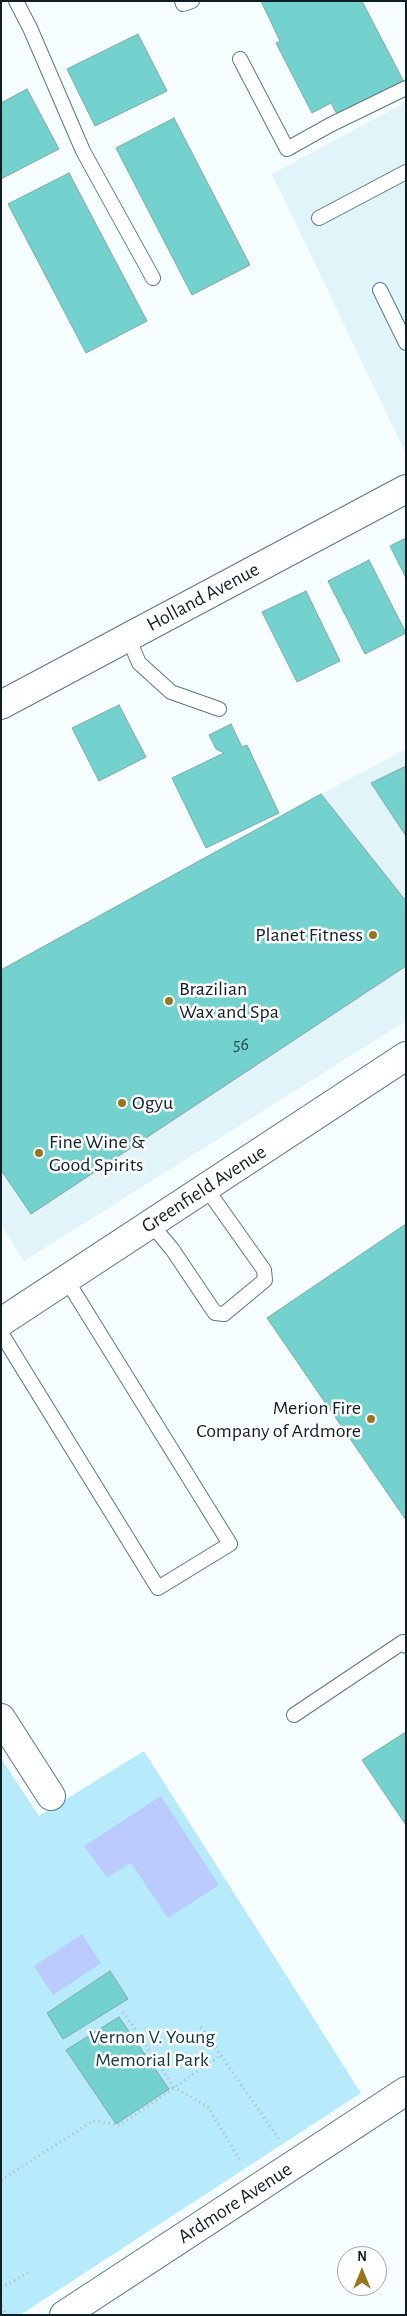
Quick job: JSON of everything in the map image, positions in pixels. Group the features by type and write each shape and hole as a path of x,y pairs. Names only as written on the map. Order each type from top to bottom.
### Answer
{"street":[{"name":"Holland Avenue","path":"1,705 406,489"},
{"name":"Greenfield Avenue","path":"1,1322 406,1056"},
{"path":"1,1718 52,1796"},
{"name":"Ardmore Avenue","path":"64,2315 406,2091"}],"lane":[{"path":"16,1 30,28 83,151 154,278"},
{"path":"182,1 183,4 192,1"},
{"path":"240,59 288,149 330,125 406,88"},
{"path":"319,218 406,172"},
{"path":"380,290 406,344"},
{"path":"128,637 139,663 171,692 220,709"},
{"path":"151,1224 172,1249 214,1313 224,1314 264,1280 264,1270 206,1188"},
{"path":"1,1333 158,1588 230,1544 66,1280"},
{"path":"294,1715 403,1642 406,1646"}],"path":[{"path":"123,2012 174,2087 208,2107 244,2167"},
{"path":"201,2026 282,2142"},
{"path":"1,2180 93,2121 120,2125 221,2055"},
{"path":"1,2288 31,2271"},
{"path":"1,2307 7,2315"}],"shaded area":[{"path":"406,102 406,454 272,174"},
{"path":"406,749 406,1021 24,1261 1,1225 1,969 198,860 265,827 321,794"},
{"path":"161,1796 219,1885 168,1918 131,1863 107,1877 84,1846"},
{"path":"82,1934 101,1963 53,1995 34,1966"}],"green space":[{"name":"Vernon V. Young Memorial Park","path":"144,1751 361,2093 20,2315 1,2315 1,1758 39,1816"}],"building":[{"path":"261,1 362,1 404,82 338,116 331,103 312,113 276,43 280,41"},
{"path":"138,34 167,91 95,126 67,69"},
{"path":"27,89 59,149 1,179 1,103"},
{"path":"174,118 250,265 192,295 116,148"},
{"path":"69,173 147,321 86,353 8,204"},
{"path":"406,538 406,578 390,546"},
{"path":"369,560 406,633 365,654 328,581"},
{"path":"306,591 340,661 297,682 262,612"},
{"path":"119,705 146,757 99,781 72,728"},
{"path":"231,724 242,747 247,745 279,813 206,848 172,778 224,753 216,749 209,735"},
{"path":"406,766 406,836 371,783"},
{"path":"321,794 406,901 406,966 31,1214 1,1170 1,970"},
{"name":"Merion Fire Company of Ardmore","path":"406,1224 406,1520 267,1318"},
{"path":"406,1732 406,1825 362,1760"},
{"path":"110,1971 128,1999 63,2039 47,2013"},
{"path":"119,2017 169,2089 116,2124 66,2050"}],"place":[{"name":"Planet Fitness","path":"373,935"},
{"name":"Brazilian Wax and Spa","path":"169,1001"},
{"name":"Ogyu","path":"122,1103"},
{"name":"Fine Wine & Good Spirits","path":"39,1153"},
{"name":"Merion Fire Company of Ardmore","path":"371,1419"}]}
